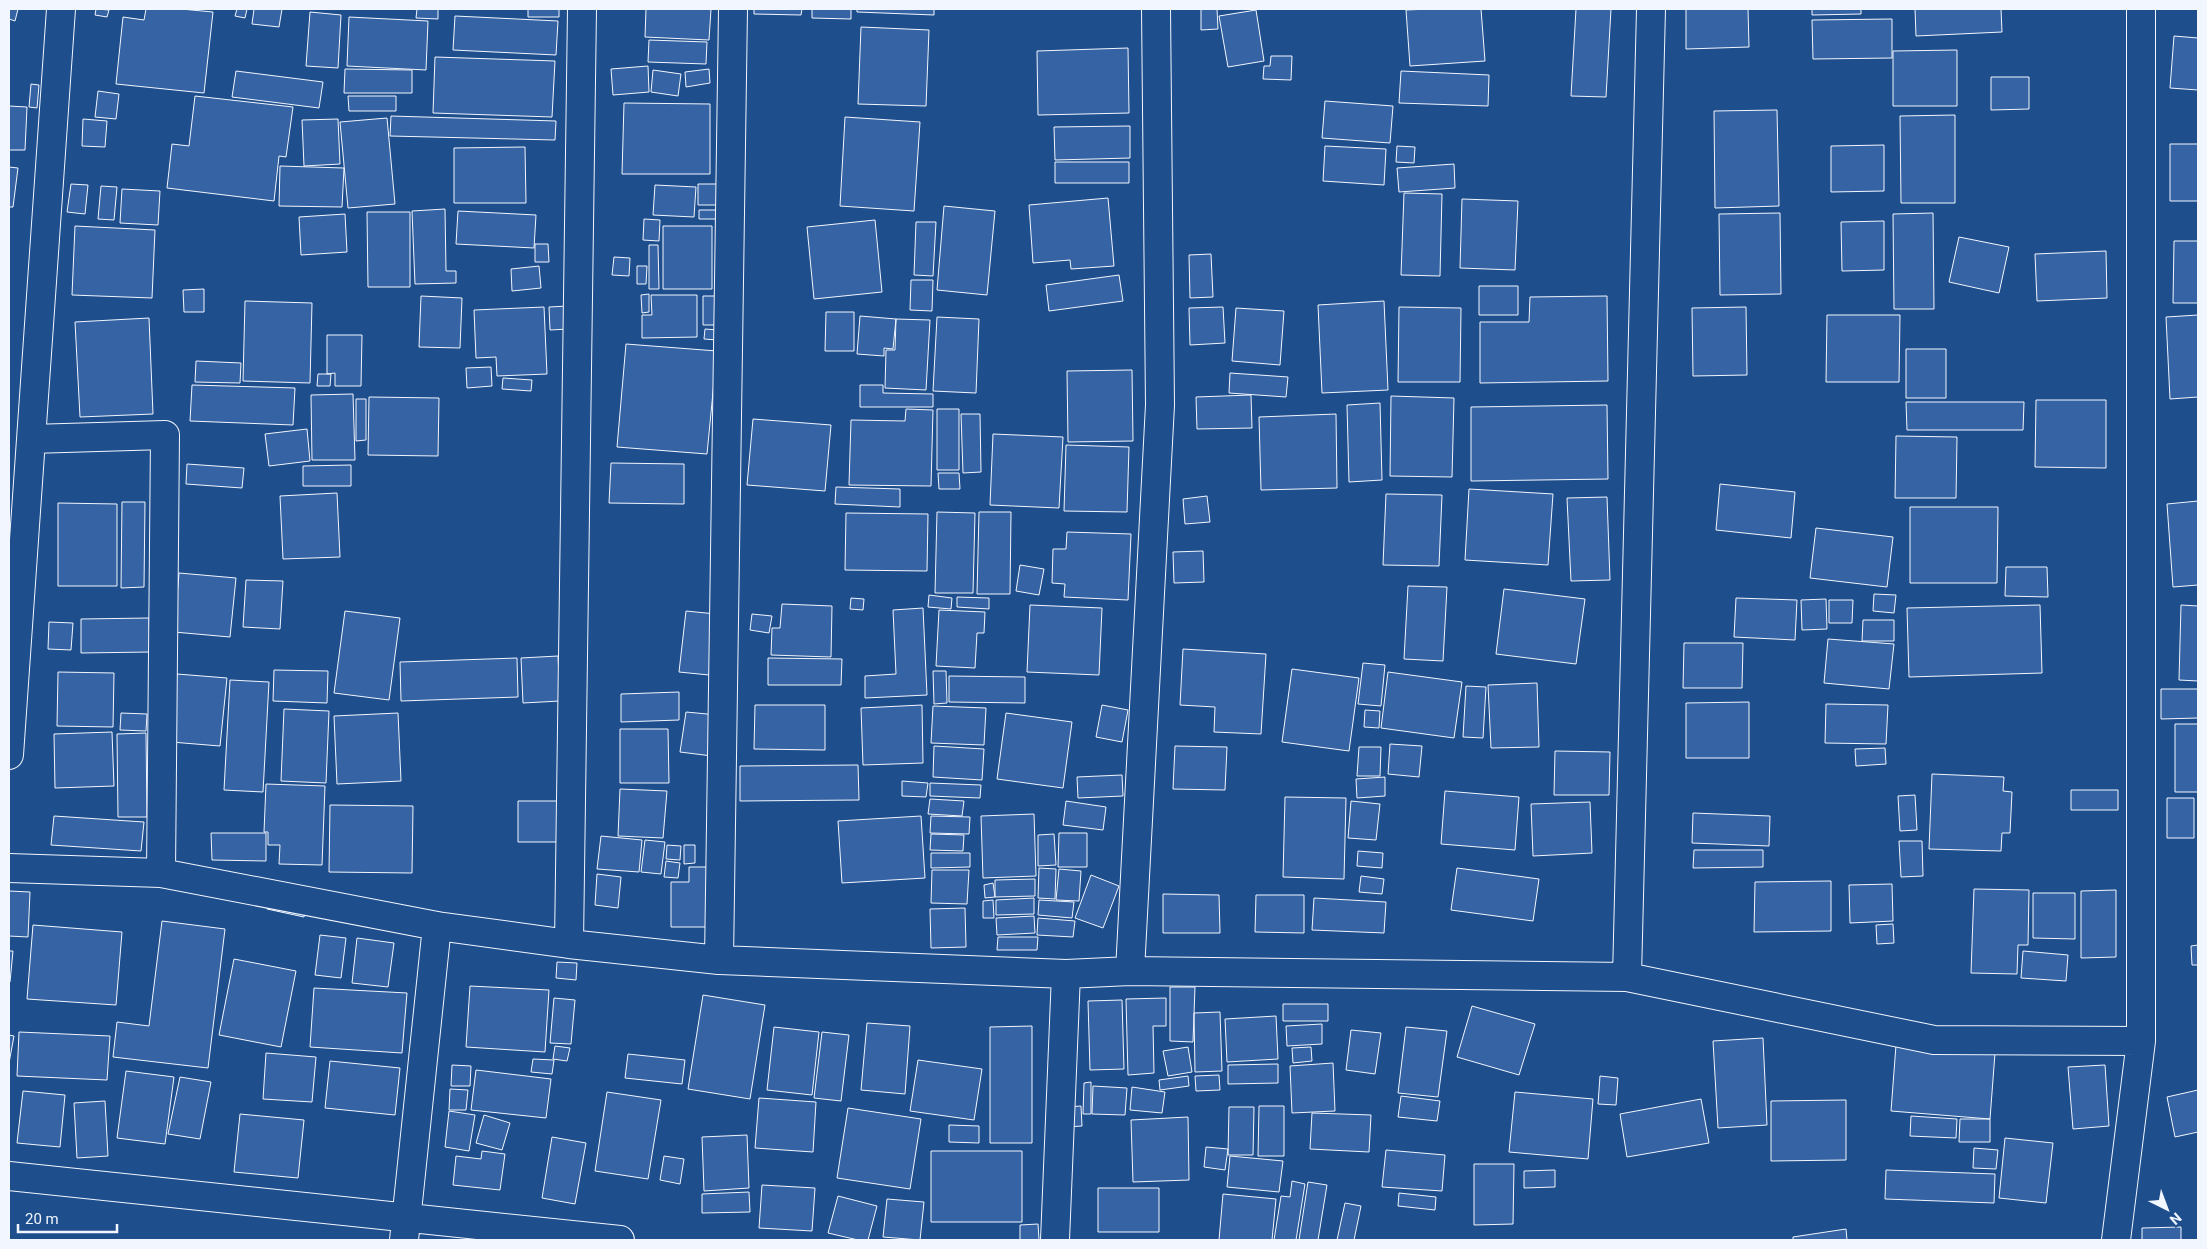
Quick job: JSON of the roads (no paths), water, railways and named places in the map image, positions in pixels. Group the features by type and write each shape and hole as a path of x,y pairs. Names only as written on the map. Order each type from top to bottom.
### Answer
{"street":[{"path":"9,755 61,9"},
{"path":"569,944 582,9"},
{"path":"719,960 733,9"},
{"path":"1130,971 1160,405 1156,9"},
{"path":"1627,977 1651,9"},
{"path":"2116,1240 2141,1041 2141,9"},
{"path":"31,439 165,435 161,873"},
{"path":"9,868 161,873 436,926 569,944 719,960 1066,974 1130,971 1627,977 1934,1040 2141,1041"},
{"path":"404,1229 436,926"},
{"path":"1055,1240 1066,974"},
{"path":"9,1176 404,1229 620,1240"}]}
